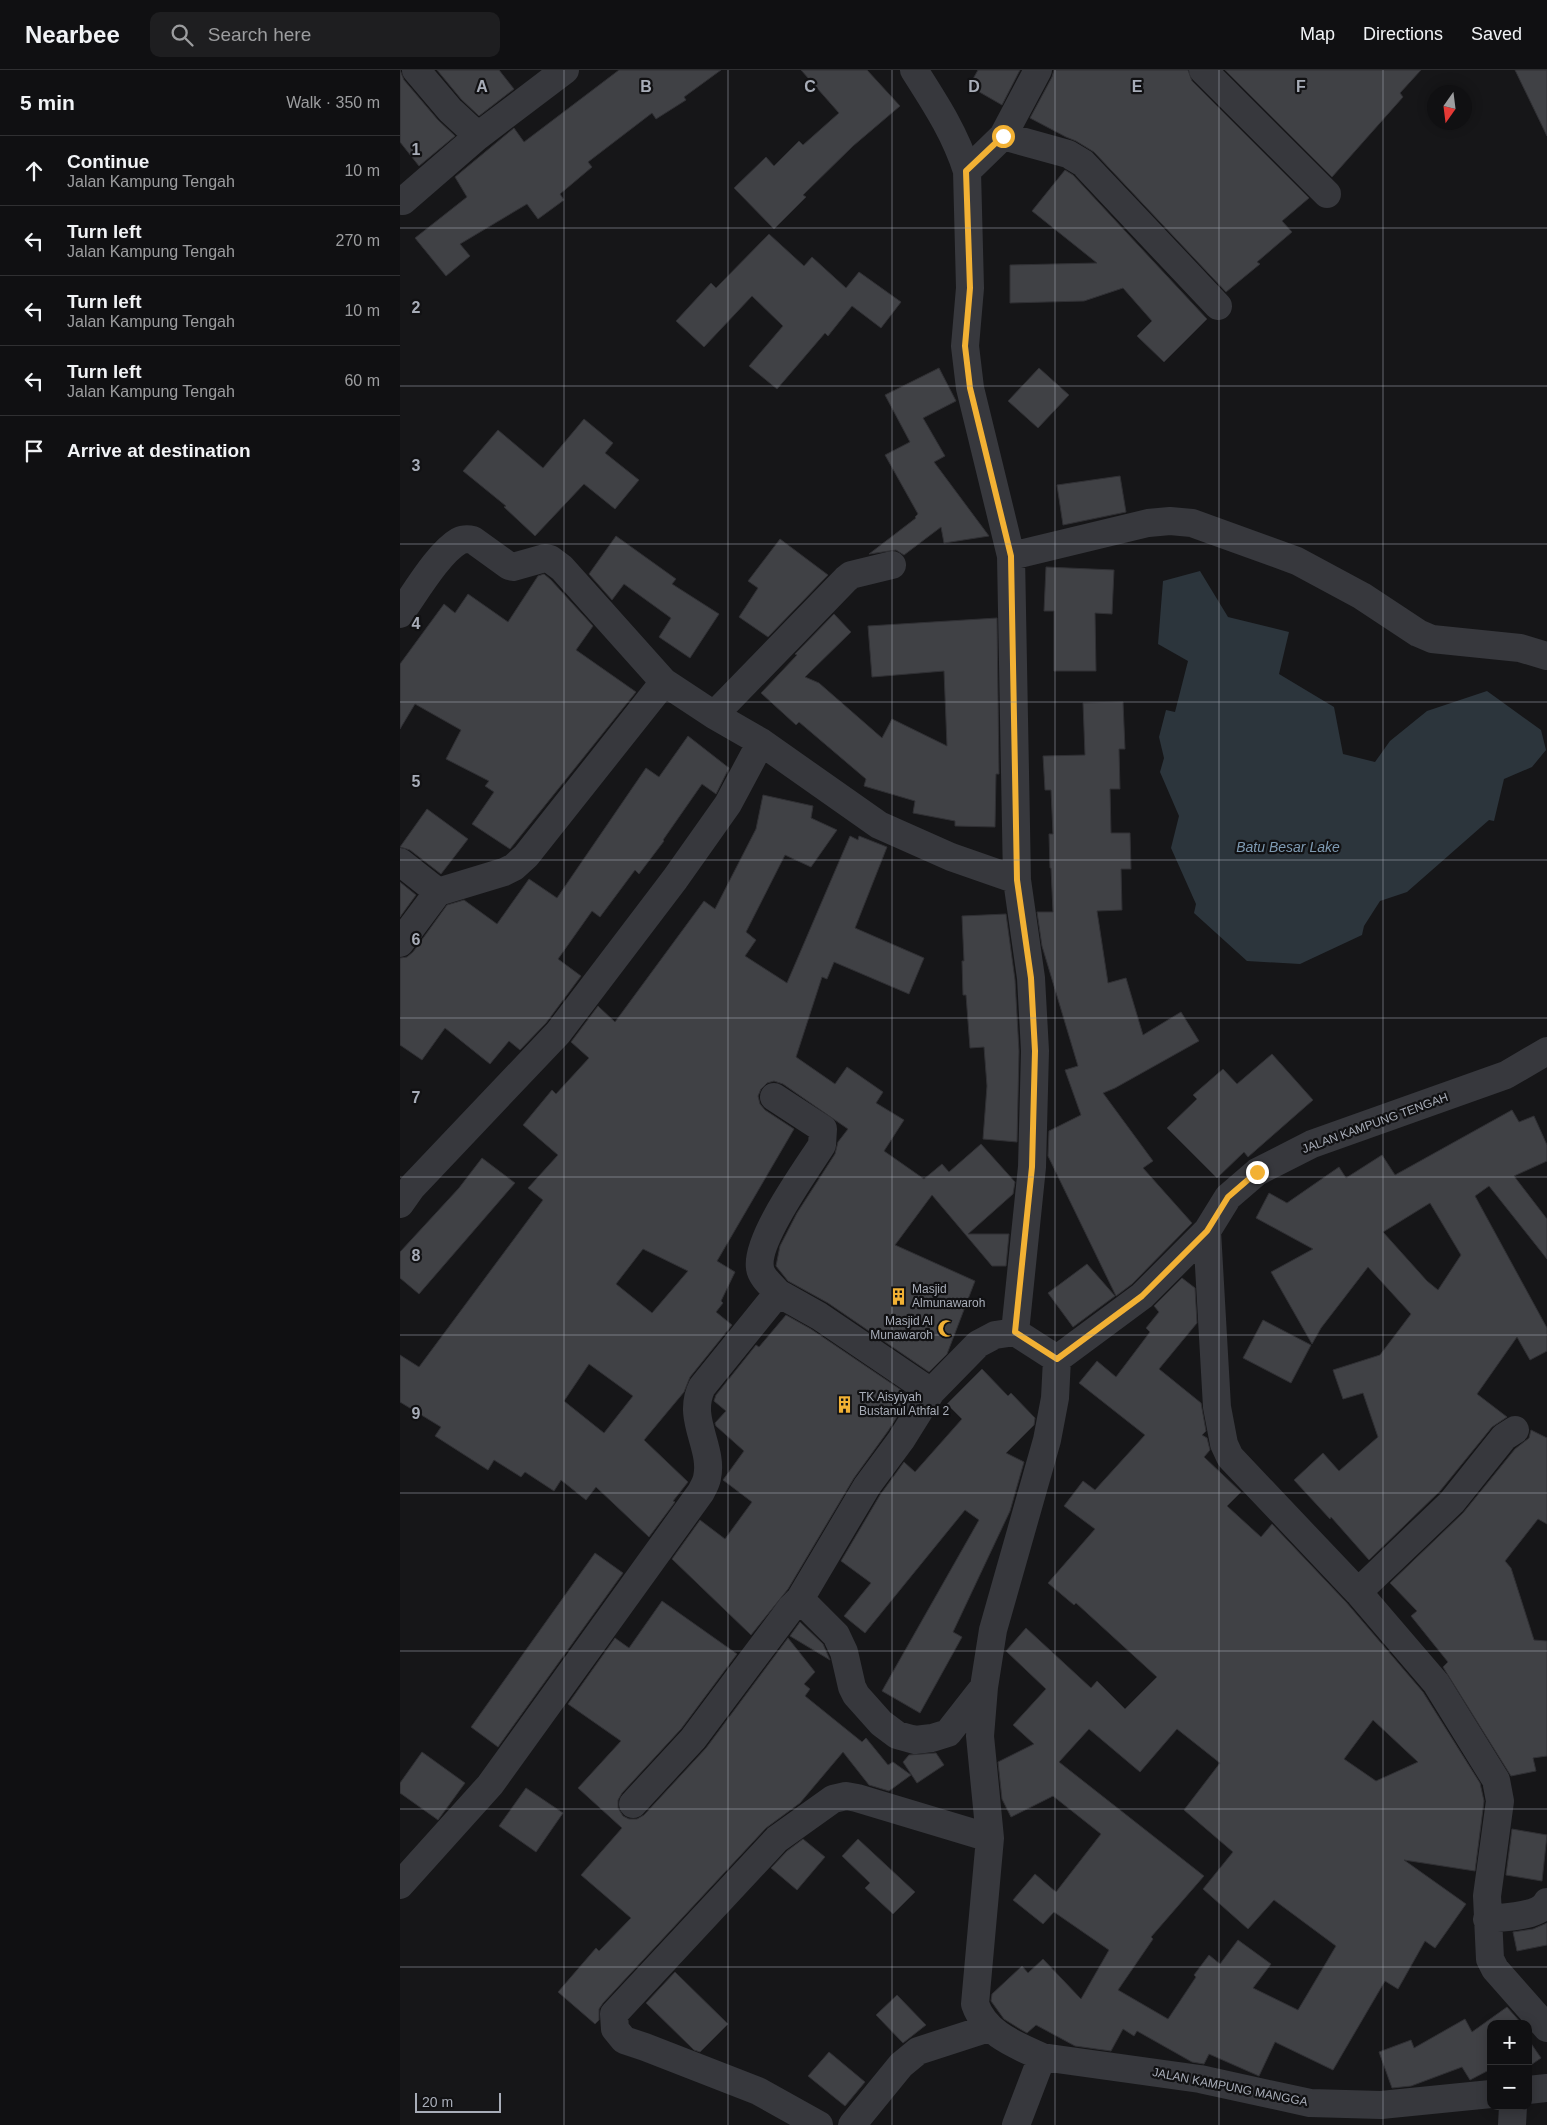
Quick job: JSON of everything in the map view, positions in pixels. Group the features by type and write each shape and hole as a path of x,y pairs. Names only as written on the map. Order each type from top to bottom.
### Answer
{"street":[{"path":"416,70 450,110 478,136"},
{"path":"403,201 478,136 565,70"},
{"path":"914,70 950,128 959,146 966,171 970,288 965,346 970,388 1011,556 1017,880 1031,978 1035,1051 1032,1167 1015,1332"},
{"path":"966,171 1003,136 1038,70"},
{"path":"1203,70 1327,194"},
{"path":"1003,136 1068,154 1083,163 1218,306"},
{"path":"1011,556 1148,524 1170,521 1192,523 1297,561 1362,596 1418,633 1432,639 1520,648 1547,656"},
{"path":"400,614 442,556 459,541 474,540 509,566 545,558 554,562 569,576 664,682 714,715 761,742 880,825 951,857 1017,880"},
{"path":"714,715 846,579 851,575 892,565"},
{"path":"400,943 438,892 514,867 532,848 664,682"},
{"path":"400,1204 412,1187 558,1034 675,880 728,804 761,742"},
{"path":"400,862 438,892"},
{"name":"JALAN KAMPUNG TENGAH","path":"1057,1359 1142,1296 1207,1231 1228,1197 1257,1172 1312,1144 1506,1075 1547,1051"},
{"path":"774,1096 822,1129 824,1137 822,1145 778,1212 760,1256 761,1274 778,1293 820,1316 931,1392"},
{"path":"1207,1231 1217,1408 1224,1444 1230,1457 1358,1592 1436,1683 1496,1780 1500,1802 1488,1896 1490,1959 1495,1969 1547,2028"},
{"path":"400,1885 490,1785 701,1492 707,1478 708,1465 697,1417 697,1397 702,1386 778,1293"},
{"path":"633,1804 693,1739 791,1608 800,1600 867,1486 901,1440 931,1392 978,1344 994,1335 1015,1332 1057,1359 1055,1398 1047,1440 993,1630 984,1687 980,1736 990,1838 975,2004 989,2028 918,2051 901,2065 852,2125"},
{"path":"1358,1592 1452,1502 1504,1437 1515,1430"},
{"path":"800,1600 836,1635 844,1652 852,1687 856,1695 881,1723 897,1735 915,1740 932,1738 948,1733 984,1687"},
{"path":"819,2125 758,2091 645,2046 624,2040 615,2029 614,2014 777,1839 833,1799 846,1796 857,1798 990,1838"},
{"path":"1488,1919 1535,1912 1547,1902"},
{"name":"JALAN KAMPUNG MANGGA","path":"989,2028 1010,2042 1042,2057 1200,2079 1309,2114 1487,2094"},
{"path":"1016,2125 1042,2057"},
{"path":"1532,2090 1547,2088"},
{"path":"1512,2125 1513,2110"}],"water":[{"name":"Batu Besar Lake","path":"1200,571 1228,617 1289,632 1279,674 1334,707 1343,754 1375,762 1390,741 1427,711 1487,691 1541,730 1546,750 1532,767 1504,779 1494,821 1489,820 1407,892 1380,901 1364,926 1362,935 1300,964 1247,961 1194,913 1196,904 1171,848 1179,816 1160,772 1164,758 1159,737 1166,710 1175,712 1188,661 1158,644 1163,581"}],"building":[{"path":"400,70 404,80 438,120 455,136 419,166 400,142"},
{"path":"437,70 499,70 514,89 479,116 461,99"},
{"path":"619,70 721,70 684,97 686,100 656,119 652,113 588,162 592,167 560,194 564,200 538,219 527,204 460,244 470,256 446,276 415,238 467,197 455,177 514,128 524,142"},
{"path":"801,70 867,70 900,106 853,146 803,195 806,197 774,229 734,188 766,157 774,166 799,141 803,145 839,113"},
{"path":"978,70 1020,70 1002,105 969,86"},
{"path":"1054,70 1188,70 1192,81 1309,198 1282,221 1292,232 1257,262 1260,264 1226,292 1094,152 1030,118"},
{"path":"1225,70 1421,70 1400,93 1403,97 1332,177"},
{"path":"1515,70 1547,70 1547,136"},
{"path":"1065,170 1073,175 1207,319 1164,362 1137,336 1152,321 1123,288 1084,301 1010,303 1010,265 1097,263 1032,211"},
{"path":"769,234 804,266 812,257 846,288 859,272 901,302 881,328 852,306 828,336 825,333 777,389 749,366 783,326 752,296 704,347 676,321 711,283 716,288"},
{"path":"939,368 956,401 923,418 945,456 934,462 989,536 944,543 941,527 904,555 896,550 869,554 916,518 918,514 885,455 910,442 885,395"},
{"path":"1039,368 1069,395 1038,428 1008,401"},
{"path":"584,419 613,443 605,453 639,480 615,509 584,484 535,536 504,507 506,506 463,471 498,430 543,468"},
{"path":"1120,476 1126,512 1063,525 1057,485"},
{"path":"616,536 676,579 672,584 719,614 690,658 659,637 671,618 624,584 612,600 589,574"},
{"path":"780,539 828,575 768,637 739,617 758,588 748,581"},
{"path":"1046,567 1114,570 1112,614 1095,613 1096,671 1054,671 1054,611 1044,611"},
{"path":"544,574 593,626 576,650 636,692 510,849 472,824 494,792 485,786 489,781 446,759 461,730 415,704 400,729 400,664 444,604 455,613 468,594 508,622 538,576"},
{"path":"834,614 851,632 805,677 819,683 882,738 892,719 947,746 944,671 872,677 868,626 997,618 999,774 996,774 995,827 955,826 955,821 913,813 915,801 864,786 866,779 799,722 796,725 761,693"},
{"path":"1123,702 1125,749 1119,749 1120,789 1110,789 1111,833 1130,833 1131,869 1121,869 1122,910 1097,911 1108,983 1126,978 1143,1035 1181,1012 1199,1041 1103,1093 1153,1161 1143,1168 1192,1223 1132,1284 1116,1296 1048,1156 1049,1131 1081,1115 1065,1070 1078,1066 1042,946 1037,912 1053,912 1049,834 1053,834 1051,790 1045,790 1043,756 1085,755 1083,703"},
{"path":"688,736 729,768 716,794 702,784 664,841 639,874 635,870 600,917 592,911 558,959 581,976 546,1023 520,1050 509,1041 490,1064 445,1028 422,1060 400,1045 400,958 407,957 413,952 447,905 464,900 497,924 529,879 557,898 646,768 659,777"},
{"path":"763,795 813,806 811,818 837,830 811,867 785,855 746,932 756,940 745,956 787,983 850,836 858,840 859,836 887,847 855,928 924,958 909,994 834,962 827,979 822,977 796,1057 835,1084 847,1067 883,1092 876,1103 904,1120 884,1151 924,1179 942,1164 949,1172 981,1144 1015,1182 1013,1194 968,1234 1009,1234 1006,1266 992,1266 932,1195 895,1245 975,1281 947,1354 929,1372 828,1303 788,1281 776,1266 780,1246 797,1213 835,1154 838,1142 848,1129 783,1084 774,1081 767,1083 761,1089 758,1096 760,1104 765,1110 794,1129 717,1261 735,1272 721,1301 723,1303 716,1312 732,1325 690,1377 684,1392 644,1440 688,1482 649,1537 596,1487 586,1500 561,1480 554,1491 525,1472 521,1477 494,1460 488,1470 435,1436 441,1427 400,1402 400,1355 419,1367 543,1200 528,1188 558,1155 523,1125 552,1090 556,1094 589,1058 571,1042 598,1006 615,1022 704,901 715,909 756,829","holes":["643,1249 688,1271 652,1313 616,1284","589,1364 633,1396 604,1433 564,1401"]},
{"path":"427,809 468,839 441,874 410,850 400,847"},
{"path":"400,882 416,895 400,917"},
{"path":"1006,914 1015,980 1019,1051 1017,1142 983,1139 987,1086 984,1047 970,1048 966,995 963,995 962,916"},
{"path":"1272,1054 1313,1100 1248,1157 1244,1152 1217,1178 1167,1128 1197,1099 1193,1095 1223,1069 1237,1084"},
{"path":"1512,1110 1519,1122 1534,1116 1547,1145 1547,1161 1514,1176 1547,1219 1547,1259 1489,1186 1475,1196 1547,1328 1547,1351 1530,1360 1517,1337 1477,1394 1507,1417 1492,1427 1440,1491 1369,1560 1331,1517 1330,1519 1294,1480 1323,1453 1339,1471 1378,1437 1363,1393 1343,1399 1333,1370 1380,1355 1411,1314 1368,1267 1321,1328 1312,1344 1271,1272 1313,1249 1256,1218 1269,1193 1287,1203 1339,1167 1346,1178 1382,1155 1395,1175","holes":["1430,1203 1461,1255 1438,1290 1427,1281 1383,1232"]},
{"path":"482,1158 515,1183 419,1294 400,1278 400,1252 459,1188"},
{"path":"1087,1264 1115,1296 1073,1327 1048,1293"},
{"path":"1182,1278 1195,1288 1197,1323 1159,1369 1201,1403 1206,1431 1202,1435 1207,1438 1210,1450 1204,1457 1241,1492 1227,1506 1261,1537 1272,1524 1346,1602 1423,1692 1480,1783 1484,1801 1475,1871 1404,1860 1466,1904 1435,1948 1425,1941 1398,1989 1385,1981 1333,2070 1275,2042 1259,2076 1209,2054 1204,2064 1192,2062 1137,2031 1134,2036 1123,2029 1111,2051 1075,2046 1036,2025 1027,2033 1004,2019 991,2001 992,1994 1022,1966 1028,1973 1043,1959 1081,1999 1109,1950 1054,1912 1043,1924 1013,1900 1035,1874 1056,1892 1101,1834 1053,1796 1011,1817 1002,1799 998,1762 1034,1744 1013,1725 1046,1689 1006,1651 1026,1628 1091,1688 1097,1681 1125,1709 1157,1677 1076,1603 1074,1605 1048,1583 1095,1529 1064,1506 1083,1481 1095,1490 1145,1435 1079,1383 1097,1361 1116,1377 1150,1332 1146,1328 1159,1312 1154,1306","holes":["1373,1720 1418,1762 1376,1781 1344,1759","1089,1729 1140,1772 1177,1729 1220,1763 1184,1810 1233,1852 1203,1889 1248,1929 1274,1900 1336,1946 1298,2010 1253,1988 1271,1964 1238,1940 1220,1964 1209,1955 1194,1975 1196,1977 1168,2019 1118,1990 1153,1939 1151,1937 1204,1876 1059,1762"]},
{"path":"786,1315 811,1329 910,1396 888,1431 854,1478 788,1589 751,1635 672,1559 700,1520 725,1539 752,1502 723,1480 744,1451 716,1426 715,1423 726,1411 714,1401 716,1395 756,1345 759,1347"},
{"path":"1263,1320 1311,1345 1291,1383 1243,1358"},
{"path":"982,1369 1008,1396 1011,1393 1035,1418 1034,1425 1006,1453 1024,1462 1010,1511 953,1632 962,1637 920,1713 882,1691 979,1520 965,1510 865,1633 844,1616 871,1583 841,1561 880,1495 904,1462 915,1472 962,1419 947,1404"},
{"path":"1531,1430 1547,1438 1547,1524 1538,1519 1505,1561 1511,1568 1534,1640 1547,1641 1547,1756 1533,1758 1536,1771 1511,1776 1443,1667 1448,1662 1411,1616 1417,1611 1390,1583 1463,1513 1515,1449 1529,1438"},
{"path":"595,1553 623,1573 498,1747 471,1727"},
{"path":"662,1601 737,1654 681,1729 622,1793 618,1800 618,1808 623,1816 629,1819 637,1819 644,1815 706,1748 788,1638 815,1672 804,1684 810,1689 805,1696 862,1742 866,1738 888,1765 893,1762 911,1775 889,1791 869,1785 843,1752 800,1803 766,1828 603,2003 599,2009 599,2020 595,2024 558,1992 596,1948 599,1951 631,1918 581,1875 622,1828 578,1788 621,1741 568,1704 615,1638 629,1648"},
{"path":"800,1622 823,1644 830,1660 790,1636"},
{"path":"422,1752 465,1783 438,1820 400,1793 400,1783"},
{"path":"936,1753 944,1765 917,1783 903,1762 909,1755"},
{"path":"526,1788 563,1813 536,1852 499,1826"},
{"path":"1512,1829 1547,1835 1542,1881 1506,1875"},
{"path":"803,1839 825,1857 797,1890 771,1868 787,1851"},
{"path":"858,1839 915,1892 893,1914 865,1888 870,1883 842,1856"},
{"path":"1547,1923 1547,1945 1517,1951 1513,1932 1533,1929"},
{"path":"675,1972 728,2024 700,2052 694,2050 646,2003"},
{"path":"897,1995 926,2025 903,2043 876,2015"},
{"path":"1507,2007 1518,2020 1489,2020"},
{"path":"1465,2019 1472,2032 1487,2021 1487,2071 1470,2080 1462,2067 1411,2086 1392,2088 1379,2052 1411,2040 1414,2048"},
{"path":"1532,2045 1541,2058 1532,2064"},
{"path":"829,2052 865,2082 845,2106 808,2076"}],"place":[{"name":"Masjid Almunawaroh","path":"898,1296"},
{"name":"Masjid Al Munawaroh","path":"947,1328"},
{"name":"TK Aisyiyah Bustanul Athfal 2","path":"845,1404"}],"route":[{"path":"1003,136 966,171 970,288 965,346 970,388 1011,556 1017,880 1031,978 1035,1051 1032,1167 1015,1332 1057,1359 1142,1296 1207,1231 1228,1197 1257,1172"}]}
